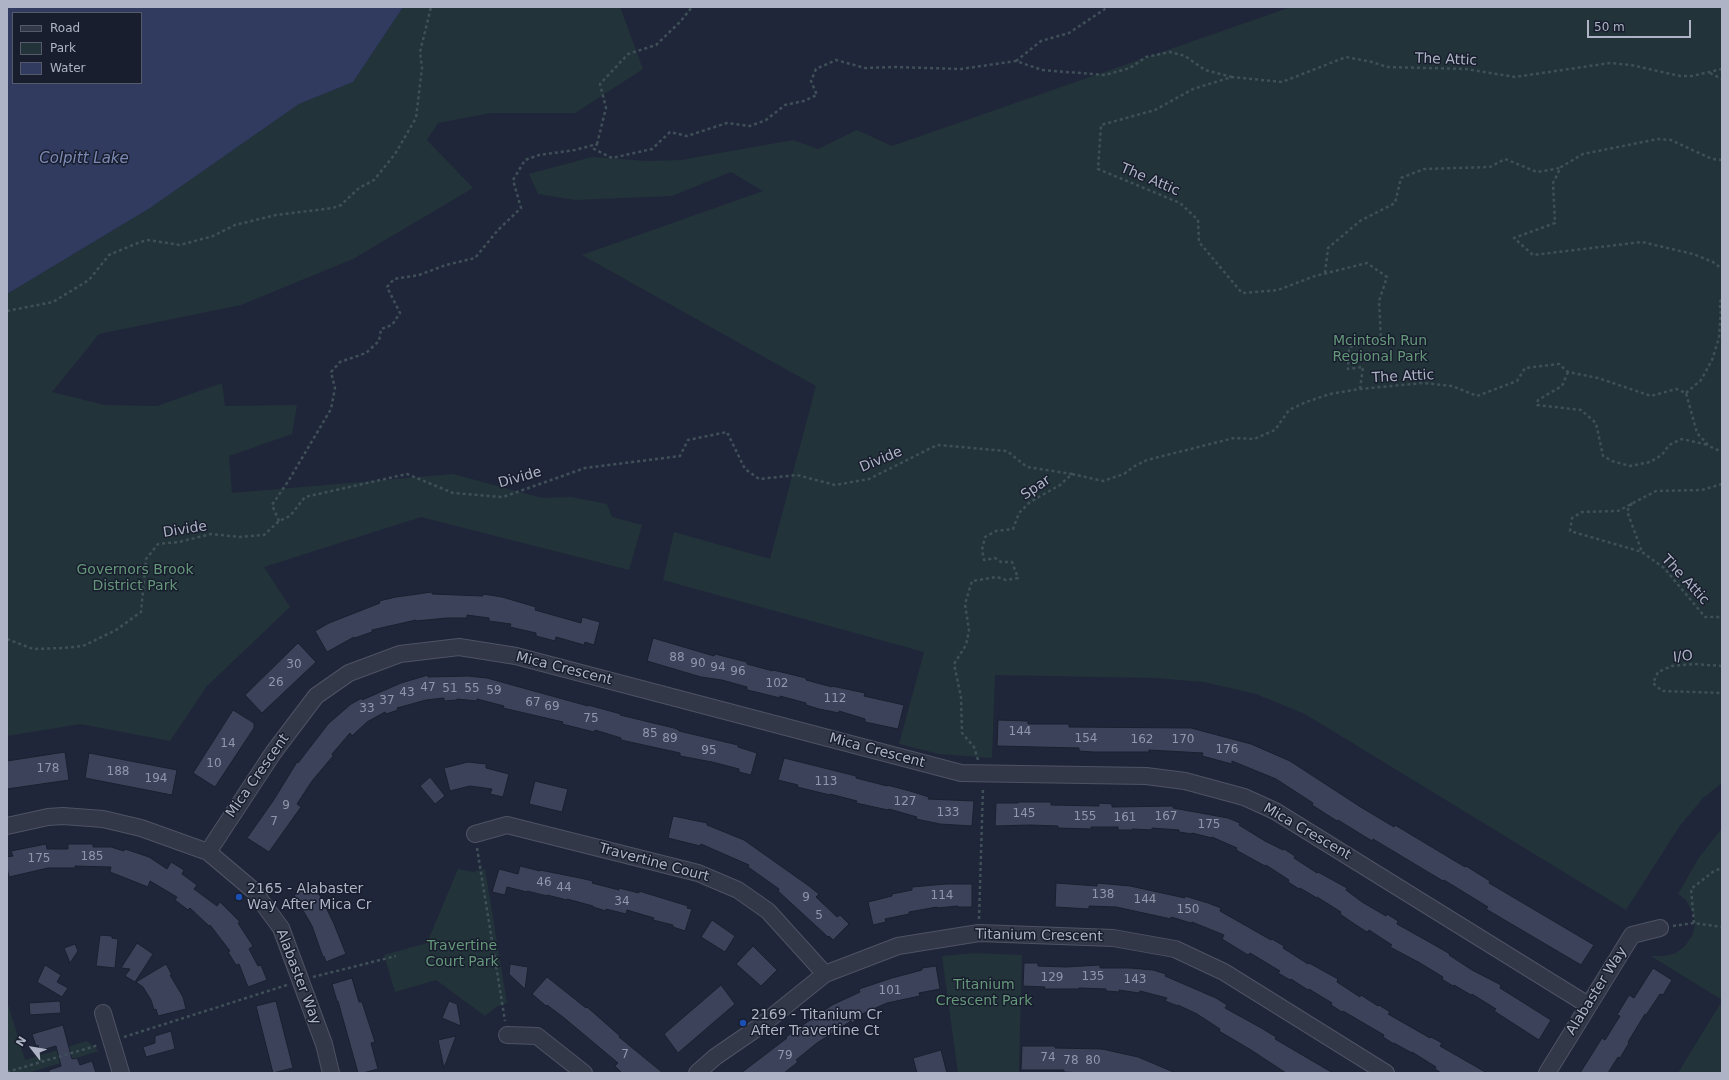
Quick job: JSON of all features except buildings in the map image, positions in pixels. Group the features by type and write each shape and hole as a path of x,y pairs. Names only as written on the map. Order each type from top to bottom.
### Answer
{"street":[{"name":"Mica Crescent","path":"208,852 273,753 316,696 349,673 400,654 459,647 516,656 961,773 1146,776 1185,781 1244,797 1275,811 1588,1004"},
{"name":"Alabaster Way","path":"7,826 48,817 64,816 103,819 141,828 208,852 253,890 281,928 324,1044 331,1073"},
{"name":"Travertine Court","path":"474,834 507,825 698,872 738,890 768,911 825,974"},
{"name":"Alabaster Way","path":"1547,1073 1588,1004 1632,935 1660,928"},
{"name":"Titanium Crescent","path":"697,1073 715,1057 763,1024 825,974 898,946 979,933 1113,938 1175,949 1224,972 1386,1073"},
{"path":"103,1013 122,1073"},
{"path":"507,1035 537,1036 584,1073"}],"path":[{"path":"7,311 53,302 88,280 109,255 140,242 148,240 180,245 212,236 235,225 276,215 333,208 341,205 359,188 374,180 395,154 416,118 422,68 420,52 432,7"},
{"path":"692,7 680,22 656,45 628,54 600,84 606,108 597,144 594,149 612,158 652,149 670,132 687,136 727,122 750,126 766,120 785,105 804,101 817,95 811,80 816,69 836,60 865,68 894,67 961,69 1016,61 1042,70 1105,75 1130,68 1146,57 1170,52 1185,56 1205,70 1232,77"},
{"path":"1016,61 1041,41 1069,33 1108,7"},
{"name":"The Attic","path":"1686,393 1676,389 1651,396 1598,378 1568,372 1559,364 1525,368 1517,381 1477,396 1452,386 1423,383 1360,389 1363,367 1348,369 1349,347 1381,340 1379,301 1387,277 1367,263 1325,274 1278,290 1242,293 1199,242 1198,220 1180,203 1098,169 1101,126 1155,110 1193,89 1232,77 1282,82 1346,57 1388,67 1466,68 1515,77 1610,63 1631,65 1680,76 1710,73 1722,69"},
{"path":"1710,73 1722,79"},
{"path":"1325,274 1328,248 1360,221 1395,203 1400,178 1424,169 1490,167 1505,159 1537,172 1561,167 1584,154 1658,139 1671,140 1712,159 1722,160"},
{"path":"279,521 272,505 289,480 331,408 335,388 331,372 340,362 366,352 379,341 381,329 392,325 400,313 387,287 390,283 394,279 419,275 475,258 498,230 521,208 513,180 525,160 539,155 576,150 597,144"},
{"path":"1561,167 1553,183 1555,223 1514,238 1533,255 1642,242 1693,254 1713,262 1722,269"},
{"path":"1709,446 1697,433 1686,393 1701,380 1712,360 1719,338 1722,309 1719,304 1722,298"},
{"path":"1568,372 1562,386 1538,400 1536,405 1581,410 1596,423 1604,456 1612,461 1630,466 1650,462 1662,455 1669,445 1682,439 1709,446 1722,452"},
{"path":"1072,474 1103,481 1124,474 1133,467 1147,460 1234,438 1254,439 1274,430 1289,410 1306,402 1330,394 1360,389"},
{"name":"Divide","path":"7,639 33,649 83,646 116,630 141,612 146,559 158,544 179,542 211,534 240,537 264,535 279,521 290,516 305,497 407,474 453,493 503,497 585,468 680,456 688,440 727,432 745,469 759,479 797,476 835,485 869,479 937,445 1007,451 1027,467 1072,474"},
{"name":"Spar","path":"983,773 974,747 962,734 961,697 954,664 966,645 969,630 965,604 968,592 972,581 997,577 1006,580 1018,578 1012,562 1001,562 995,558 984,560 982,550 985,537 996,531 1013,530 1019,513 1030,502 1060,485 1072,474"},
{"name":"The Attic","path":"1722,484 1702,490 1656,491 1618,511 1582,512 1572,518 1570,531 1642,552 1664,568 1705,617 1722,617"},
{"path":"1633,502 1627,511 1642,552"},
{"name":"I/O","path":"1722,666 1694,664 1672,666 1658,672 1653,683 1662,691 1722,693"},
{"path":"979,933 983,773"},
{"path":"474,834 507,1035"},
{"path":"1694,923 1691,889 1714,871 1722,868"},
{"path":"1660,928 1694,923 1722,927"},
{"path":"7,1072 112,1041 301,981 396,956"}],"green space":[{"name":"Governors Brook District Park","path":"403,7 620,7 643,69 575,113 491,113 438,123 427,140 473,188 353,259 241,305 99,334 52,392 105,405 157,406 222,383 225,406 297,405 292,434 229,456 232,493 453,474 542,498 571,497 607,504 612,517 642,525 629,570 421,517 264,567 290,607 207,686 170,741 80,724 7,736 7,294 150,208 299,104 353,82"},
{"name":"Mcintosh Run Regional Park","path":"1291,7 1722,7 1722,783 1703,798 1679,827 1626,910 1305,714 1256,694 1204,682 1155,678 995,675 992,758 939,754 899,744 924,652 663,580 674,532 770,559 816,386 582,255 763,191 731,172 672,196 575,200 538,194 529,174 592,157 647,161 681,160 793,140 818,149 857,130 892,146"},
{"path":"1722,828 1722,1000 1651,956 1665,956 1676,953 1685,946 1692,936 1695,925 1693,913 1686,900 1678,894 1698,859"},
{"name":"Travertine Court Park","path":"458,869 473,872 485,869 507,1003 496,1007 485,1016 436,980 395,992 384,955 427,943"},
{"name":"Titanium Crescent Park","path":"975,953 1022,955 1019,1073 958,1073 942,956"},
{"path":"7,1001 25,1060 87,1041 99,1051 28,1073 7,1073"},
{"path":"1722,1001 1722,1073 1678,1073"}],"water":[{"name":"Colpitt Lake","path":"7,7 403,7 353,82 299,104 150,208 7,294"}],"place":[{"name":"2165 - Alabaster Way After Mica Cr","path":"239,897"},
{"name":"2169 - Titanium Cr After Travertine Ct","path":"743,1023"}]}
